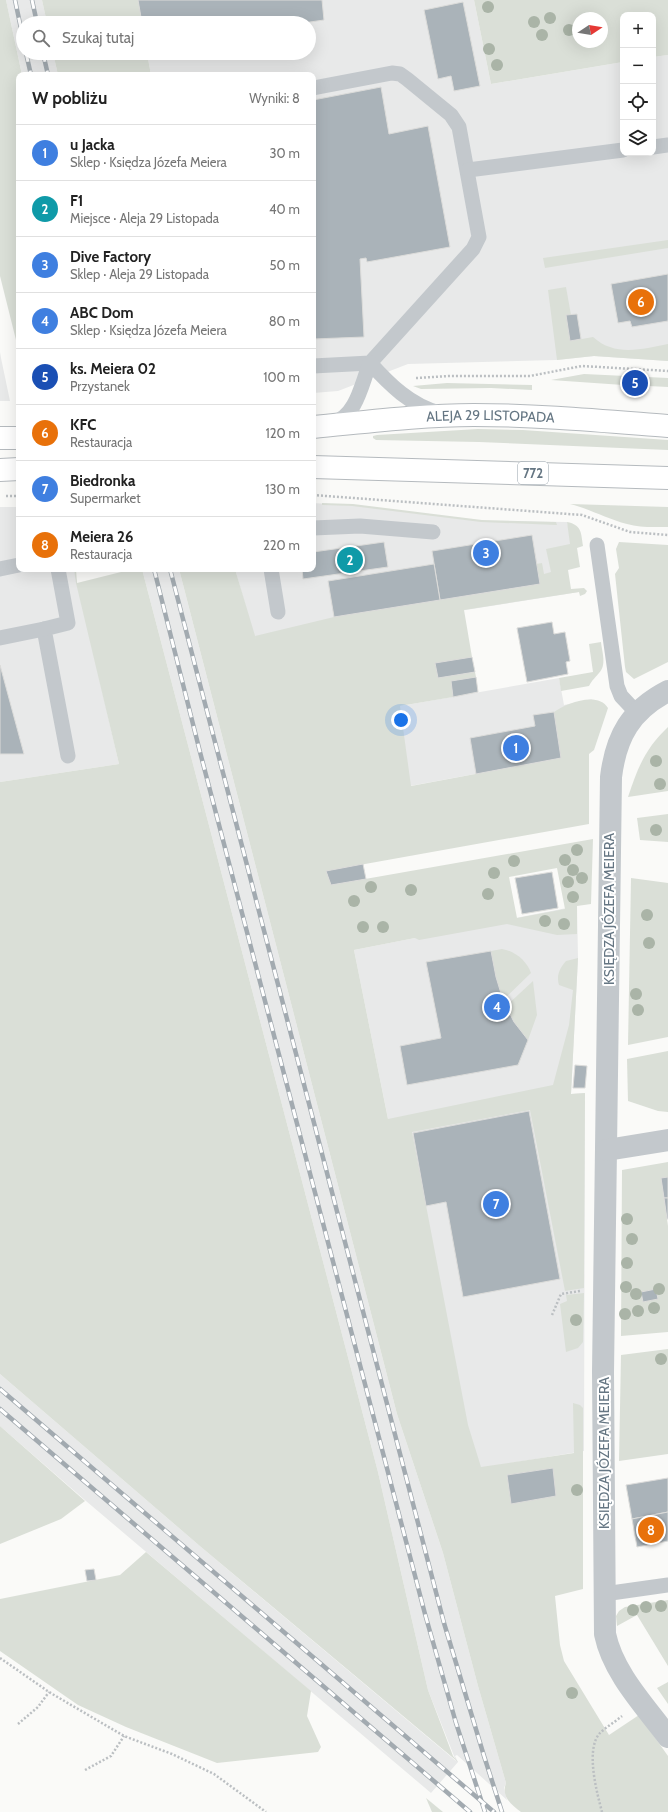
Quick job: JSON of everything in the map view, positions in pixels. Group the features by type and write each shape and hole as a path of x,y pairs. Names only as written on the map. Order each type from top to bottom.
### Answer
{"main road":[{"name":"ALEJA 29 LISTOPADA","path":"318,426 450,416 509,416 668,426"},
{"path":"0,438 16,438"},
{"name":"772","path":"316,467 668,478"},
{"path":"0,470 16,469"}],"street":[{"name":"KSIĘDZA JÓZEFA MEIERA","path":"668,691 652,700 637,713 621,736 613,761 611,777 603,1372 605,1634 608,1650 624,1678 668,1737"},
{"path":"607,1150 668,1140"}],"lane":[{"path":"316,87 392,73 400,74 456,120 460,127 479,229 478,242 473,249 370,363 352,409 341,419 318,426"},
{"path":"656,147 668,145"},
{"path":"468,170 620,150"},
{"path":"316,366 370,363"},
{"path":"370,363 388,383 410,400 431,411 450,416"},
{"path":"316,528 360,526 433,532"},
{"path":"597,545 617,686 621,696 637,713"},
{"path":"0,569 16,566"},
{"path":"0,638 68,623 59,572"},
{"path":"271,572 278,612"},
{"path":"44,629 68,756"},
{"path":"604,1594 668,1585"}],"path":[{"path":"410,378 449,376 530,376 582,366 668,371"},
{"path":"316,495 582,515 630,532 668,535"},
{"path":"0,496 16,496"},
{"path":"552,1315 560,1294 582,1291"},
{"path":"0,1658 49,1692 124,1736 172,1754 214,1774 266,1812"},
{"path":"18,1724 38,1707 49,1692"},
{"path":"602,1812 595,1784 592,1755 599,1734 641,1701"},
{"path":"86,1770 112,1756 124,1736"}],"shaded area":[{"path":"0,0 6,0 16,47 16,60 19,60 21,72 16,72 16,340 0,276"},
{"path":"6,0 42,0 45,16 16,16 16,47"},
{"path":"42,0 138,0 141,16 45,16"},
{"path":"138,0 474,0 491,84 620,62 620,156 656,156 656,57 668,55 668,361 594,356 556,360 408,364 338,391 316,393 316,72 150,72 148,60 316,60 316,16 141,16"},
{"path":"474,0 668,0 668,55 656,57 656,12 620,12 620,62 491,84"},
{"path":"19,60 55,60 57,72 21,72"},
{"path":"55,60 148,60 150,72 57,72"},
{"path":"668,240 668,248 545,268 543,258"},
{"path":"566,287 571,315 566,316 571,341 593,337 610,347 629,350 668,344 668,361 594,356 557,360 548,290"},
{"path":"0,352 1,358 10,401 0,401"},
{"path":"584,374 668,378 668,387 648,386 648,381 624,379 623,385 551,380"},
{"path":"447,383 532,385 532,390 491,388 421,389 413,386"},
{"path":"478,429 523,430 668,440 668,450 479,442 376,440 373,438 373,436 377,435"},
{"path":"316,503 371,507 479,521 567,522 573,546 564,566 569,591 579,592 256,643 236,572 316,572"},
{"path":"322,503 353,504 482,520 556,522 557,525 481,522 352,506 322,505"},
{"path":"570,504 668,507 668,527 632,525"},
{"path":"0,507 16,507 16,572 75,572 119,764 0,782"},
{"path":"567,522 576,525 580,530 583,546 577,548 580,567 568,570 571,589 584,588 587,591 585,594 580,596 579,592 464,610 472,657 436,663 438,678 475,672 476,677 451,681 453,697 400,706 411,786 561,758 554,712 566,705 582,700 597,700 603,703 608,708 594,750 589,754 589,824 326,871 331,885 593,839 591,904 577,906 577,934 557,935 507,924 419,940 415,938 354,950 388,1119 553,1085 569,1025 573,990 559,985 558,975 560,969 566,961 578,958 571,1094 585,1093 584,1288 565,1291 530,1110 412,1132 468,1425 481,1467 574,1453 573,1403 580,1405 583,1408 583,1589 555,1596 560,1645 564,1661 609,1735 639,1715 668,1756 668,1812 521,1812 508,1800 505,1792 506,1783 478,1686 443,1553 397,1414 180,572 236,572 255,636 334,617 539,584 536,564 542,563 544,574 551,572 546,549 570,544","holes":["557,868 565,909 517,918 509,877"]},
{"path":"619,542 668,545 668,662 634,679 626,672 625,667 615,574 619,568 616,549"},
{"path":"74,572 76,572 77,583 121,572 143,572 378,1472 428,1690 453,1756 458,1762 201,1547 0,1374 0,782 119,764"},
{"path":"143,572 180,572 397,1414 443,1553 478,1686 506,1783 504,1788 507,1800 457,1755 455,1756 458,1762 431,1793 86,1501 0,1426 0,1374 201,1547 456,1761 428,1690 378,1472"},
{"path":"601,642 603,666 589,686 561,691 559,678 593,672 589,644"},
{"path":"559,678 564,705 592,699 561,758 410,786 281,727"},
{"path":"668,727 668,791 628,797 643,759 653,743"},
{"path":"668,814 668,842 640,840 637,818"},
{"path":"631,878 668,883 668,1037 628,1045"},
{"path":"577,906 578,958 571,1094 585,1093 584,1451 481,1468 439,1372 354,950"},
{"path":"502,949 520,957 527,964 531,973 503,1000 496,977 491,951"},
{"path":"533,981 537,1015 528,1040 514,1022 506,1006"},
{"path":"668,1051 668,1112 658,1111 628,1101 627,1059"},
{"path":"668,1162 668,1177 661,1178 668,1226 668,1332 621,1336 622,1170"},
{"path":"584,1293 583,1342 578,1348 566,1352 560,1304 567,1301 566,1295"},
{"path":"668,1349 668,1454 619,1461 621,1355"},
{"path":"0,1426 85,1501 61,1519 0,1544"},
{"path":"146,1552 311,1691 307,1716 321,1747 318,1752 217,1763 126,1727 78,1705 0,1651 0,1599 120,1575"},
{"path":"668,1600 668,1666 637,1615 617,1626 616,1616 619,1611 625,1607"},
{"path":"668,1682 668,1704 657,1688"},
{"path":"426,1798 443,1812 432,1812"}],"building":[{"path":"138,0 322,0 324,20 316,21 316,16 141,16"},
{"path":"463,2 480,86 454,91 451,76 438,79 424,10"},
{"path":"381,87 389,134 428,126 450,247 367,262 366,258 360,259 364,337 316,339 316,99"},
{"path":"668,274 668,321 632,327 630,321 618,323 611,284"},
{"path":"577,314 581,339 570,341 566,315"},
{"path":"532,535 540,584 440,600 432,551"},
{"path":"384,542 388,567 303,579 302,572 316,572 316,552"},
{"path":"434,564 440,600 334,617 328,581"},
{"path":"552,622 554,634 565,632 570,661 566,662 568,674 527,682 517,628"},
{"path":"472,657 475,672 438,678 435,663"},
{"path":"0,665 24,754 0,754"},
{"path":"476,677 478,692 453,697 451,681"},
{"path":"554,712 561,758 476,774 470,738 535,726 533,715"},
{"path":"363,864 366,879 331,885 326,871"},
{"path":"552,872 558,908 522,914 515,878"},
{"path":"491,951 496,977 503,1000 514,1022 528,1040 518,1065 407,1085 400,1046 441,1038 426,962"},
{"path":"575,1065 587,1066 585,1088 573,1088"},
{"path":"529,1111 560,1279 463,1297 446,1202 426,1206 413,1133"},
{"path":"668,1177 668,1198 664,1198 661,1178"},
{"path":"664,1198 668,1198 668,1219 667,1219"},
{"path":"656,1289 658,1299 643,1302 641,1292"},
{"path":"553,1468 556,1496 511,1504 507,1475"},
{"path":"668,1478 668,1512 632,1519 626,1485"},
{"path":"668,1512 668,1541 637,1547 632,1519"},
{"path":"94,1569 96,1580 87,1581 85,1570"}],"railway":[{"path":"15,0 18,16"},
{"path":"32,0 35,16"},
{"path":"28,60 30,72"},
{"path":"45,60 47,72"},
{"path":"155,572 200,752 425,1614 456,1723 485,1812"},
{"path":"171,572 444,1623 502,1812"},
{"path":"0,1389 494,1812"},
{"path":"0,1409 470,1812"}],"place":[{"name":"KFC","path":"641,302"},
{"name":"ks. Meiera 02","path":"635,383"},
{"name":"Dive Factory","path":"486,553"},
{"name":"F1","path":"350,560"},
{"name":"u Jacka","path":"516,748"},
{"name":"ABC Dom","path":"497,1007"},
{"name":"Biedronka","path":"496,1204"},
{"name":"Meiera 26","path":"651,1530"}]}
